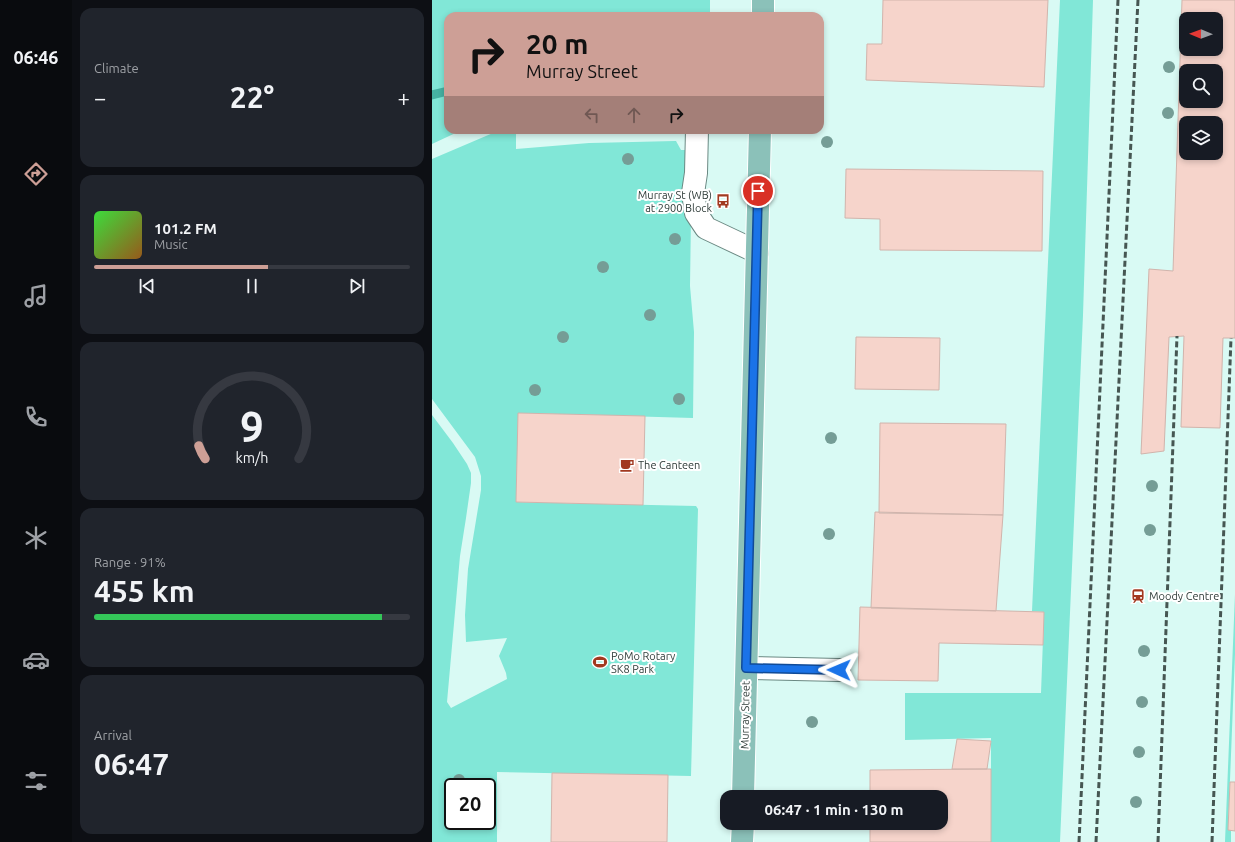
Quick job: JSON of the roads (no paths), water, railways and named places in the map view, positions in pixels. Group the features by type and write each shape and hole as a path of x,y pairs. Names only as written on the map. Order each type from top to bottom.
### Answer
{"main road":[{"path":"763,0 763,12"},
{"name":"Murray Street","path":"743,790 760,134"},
{"path":"742,830 742,842"}],"lane":[{"path":"697,134 693,193 696,212 706,228 757,252"},
{"path":"746,668 839,670"}],"waterway":[{"path":"432,95 444,92"}],"railway":[{"path":"1079,842 1118,0"},
{"path":"1096,842 1138,0"},
{"path":"1158,842 1177,336"},
{"path":"1212,842 1231,338"}],"place":[{"name":"Murray St (WB) at 2900 Block","path":"723,201"},
{"name":"The Canteen","path":"627,465"},
{"name":"Moody Centre","path":"1138,596"},
{"name":"PoMo Rotary SK8 Park","path":"600,662"}]}
